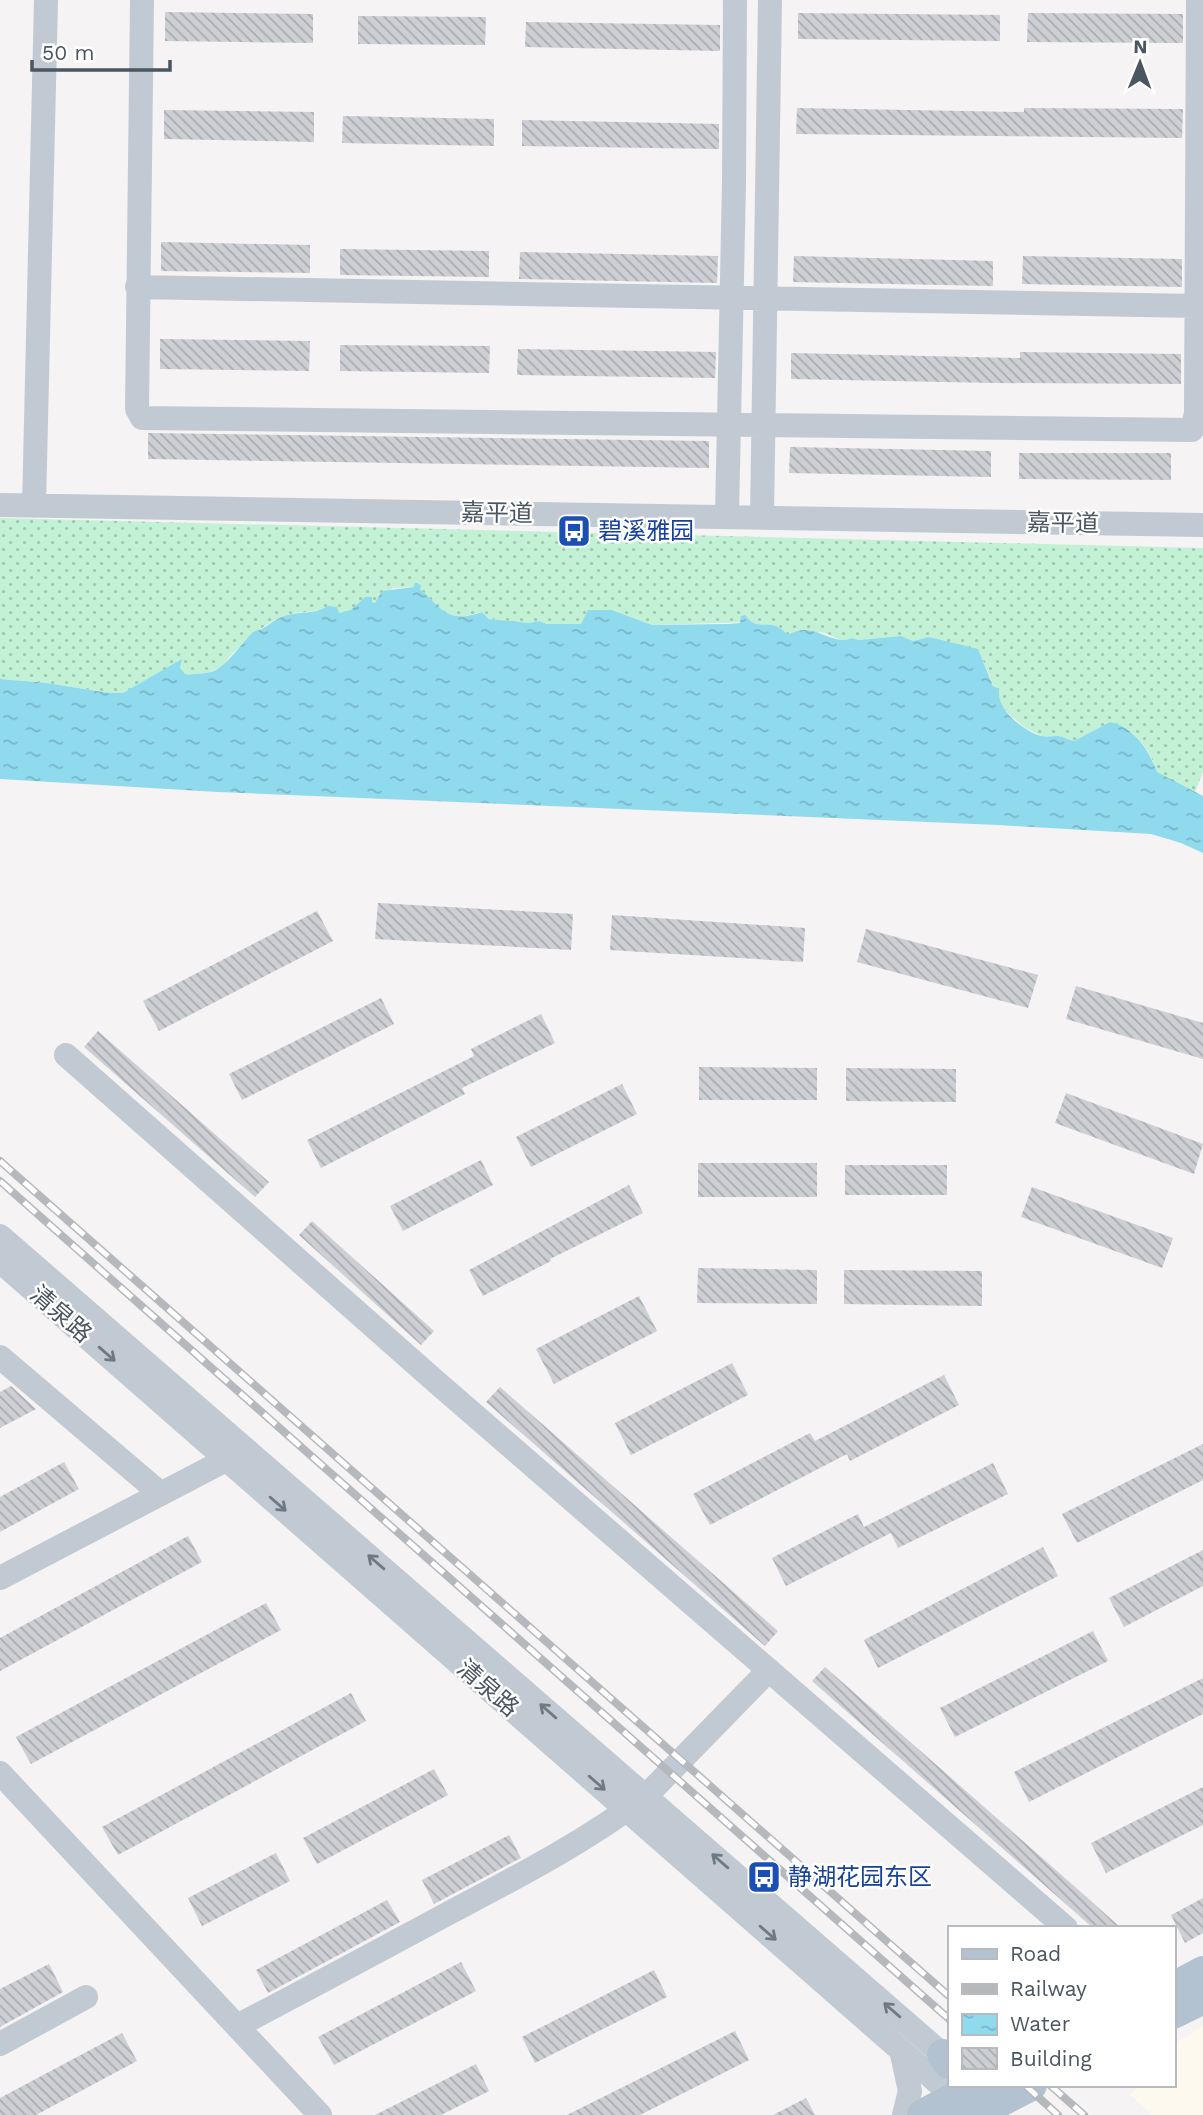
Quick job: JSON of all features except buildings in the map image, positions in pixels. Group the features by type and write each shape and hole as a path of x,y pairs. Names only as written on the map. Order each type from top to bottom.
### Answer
{"main road":[{"path":"1175,1987 1203,1972"},
{"path":"1175,2012 1203,1998"},
{"path":"923,2115 1024,2087"}],"street":[{"path":"35,499 46,0"},
{"path":"142,0 137,287 137,409 142,418 1192,430 1196,413 1198,0"},
{"path":"727,509 735,0"},
{"path":"761,510 770,0"},
{"path":"137,287 1196,306"},
{"name":"嘉平道","path":"0,491 35,499"},
{"name":"嘉平道","path":"0,505 35,499 727,509 1203,525"},
{"name":"嘉平道","path":"761,510 1203,511"},
{"path":"66,1055 434,1380 1064,1926"},
{"name":"清泉路","path":"0,1236 236,1454 637,1803 947,2059"},
{"name":"清泉路","path":"0,1261 236,1454"},
{"path":"0,1357 161,1493"},
{"path":"0,1578 236,1454"},
{"path":"237,2026 573,1846 637,1803 769,1670"},
{"path":"0,1773 320,2115"},
{"name":"清泉路","path":"637,1803 901,2050 948,2082"},
{"path":"0,2044 86,1997"},
{"path":"901,2050 908,2072 910,2091 904,2115"},
{"name":"清泉路","path":"955,2087 975,2101"}],"shaded area":[{"path":"1203,2026 1203,2115 1152,2115 1130,2095 1137,2087 1175,2087 1175,2045"}],"green space":[{"path":"0,518 1203,548 1203,772 1195,792 1169,781 1156,771 1150,754 1136,736 1124,727 1110,722 1074,741 1059,736 1042,736 1025,728 1002,706 982,658 930,637 913,641 900,636 844,640 820,632 788,635 779,627 760,626 751,622 652,625 612,610 589,610 581,624 489,619 482,612 457,618 445,614 420,589 414,587 393,588 375,603 364,600 351,611 339,613 328,606 317,611 281,617 255,633 216,669 207,673 186,675 180,668 182,660 123,693 0,679"}],"water":[{"path":"414,583 421,585 420,589 454,616 482,612 489,619 581,624 588,610 612,610 652,625 740,623 741,616 745,615 753,623 773,625 788,635 806,630 844,640 901,636 913,641 929,637 978,649 993,686 999,689 999,697 1006,712 1027,730 1041,736 1058,736 1074,741 1110,722 1119,725 1140,741 1157,772 1203,796 1203,853 1151,834 998,825 218,792 0,779 0,679 123,693 182,659 180,668 186,675 214,671 229,659 253,632 284,616 317,611 328,606 337,607 339,613 351,610 365,597 372,597 372,602 375,603 382,591 414,587"}],"railway":[{"path":"0,1161 948,1995"},
{"path":"0,1181 948,2018"},
{"path":"1027,2087 1058,2115"},
{"path":"1052,2087 1084,2115"}],"place":[{"name":"碧溪雅园","path":"574,531"},
{"name":"静湖花园东区","path":"764,1877"}]}
